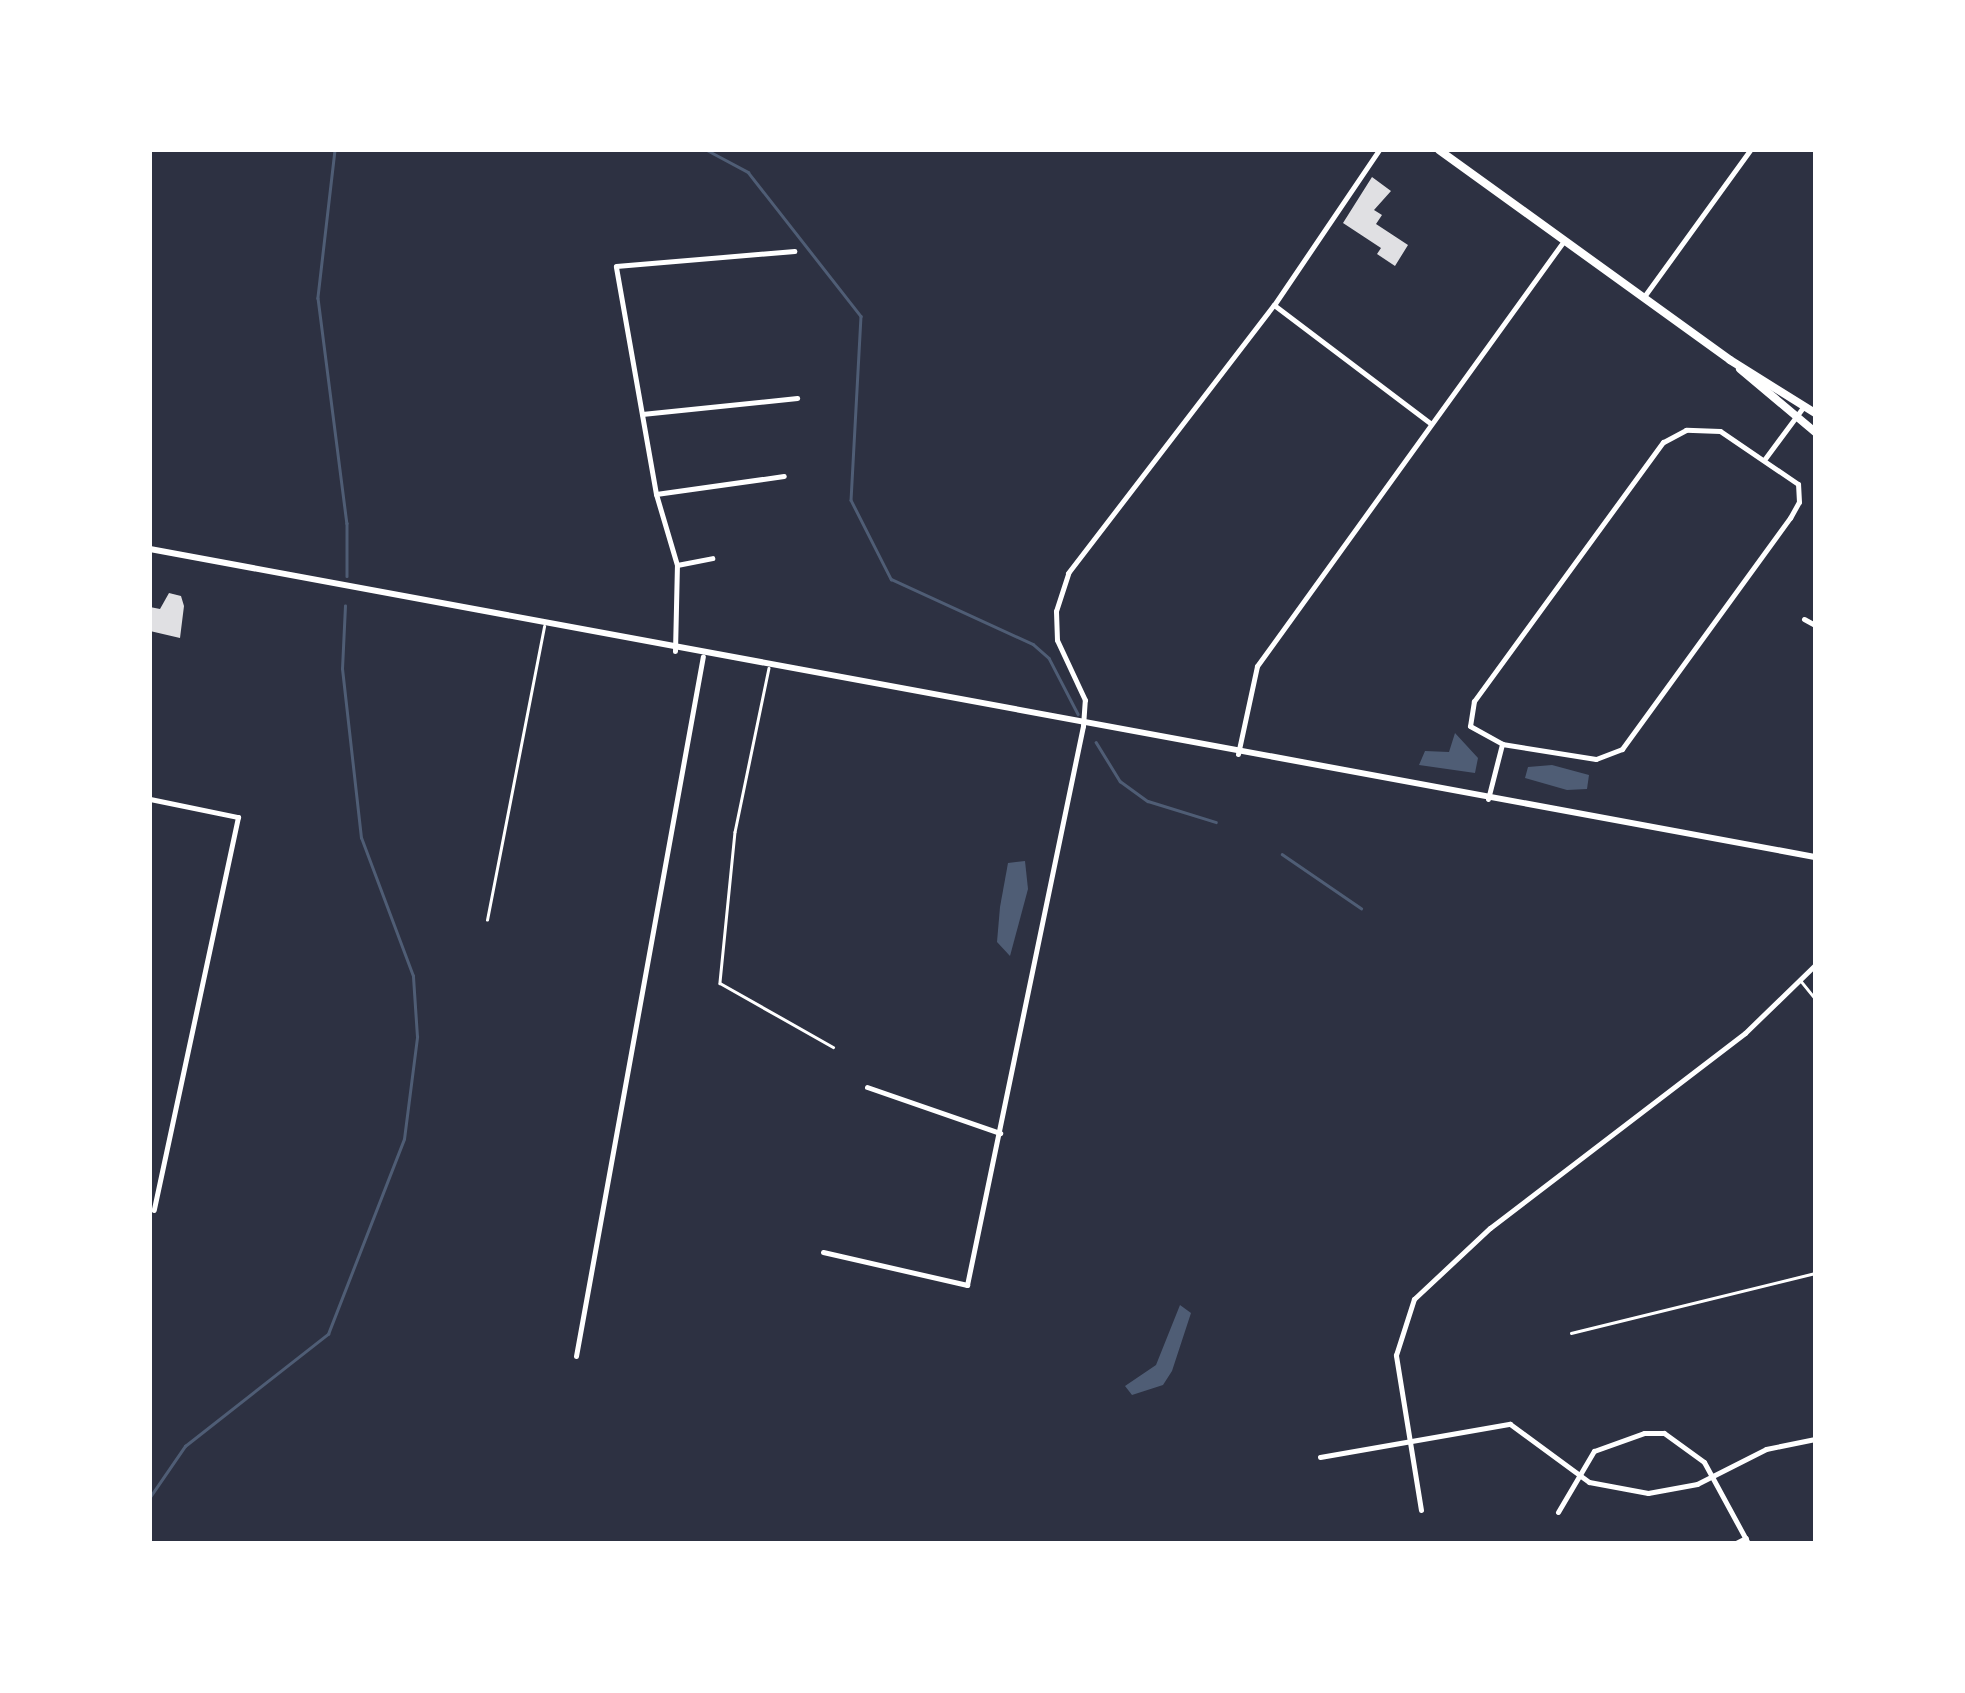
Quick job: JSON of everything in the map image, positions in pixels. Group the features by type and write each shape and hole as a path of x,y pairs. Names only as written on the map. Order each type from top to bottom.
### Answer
{"main road":[{"path":"1439,150 1730,360 1815,413"},
{"path":"1730,360 1815,432"}],"street":[{"path":"823,1252 967,1285 1083,726 1085,700 1057,640 1056,611 1068,573 1274,305 1379,150"},
{"path":"1643,298 1750,150"},
{"path":"1238,754 1257,666 1564,242"},
{"path":"675,650 676,565 656,494 616,266 794,251"},
{"path":"1274,305 1430,424"},
{"path":"642,414 797,398"},
{"path":"1764,460 1804,406"},
{"path":"1686,430 1720,431 1798,484 1799,502 1622,748 1596,759 1502,744 1470,726 1474,700 1662,442 1686,430"},
{"path":"656,494 784,476"},
{"path":"150,549 702,656 1815,857"},
{"path":"676,565 712,558"},
{"path":"1804,619 1815,624"},
{"path":"576,1356 702,656"},
{"path":"1488,800 1502,744"},
{"path":"150,799 238,816 154,1210"},
{"path":"1420,1510 1413,1437 1396,1355 1406,1314 1426,1284 1490,1228 1745,1033 1815,965"},
{"path":"867,1087 1000,1133"},
{"path":"1320,1457 1413,1437 1510,1424 1577,1476 1648,1494 1714,1477 1766,1449 1815,1439"},
{"path":"1558,1512 1577,1476 1604,1445 1653,1432 1690,1447 1714,1477 1747,1540 1736,1543"}],"lane":[{"path":"487,920 544,626"},
{"path":"769,668 734,832 720,983 833,1047"},
{"path":"1800,980 1815,998"},
{"path":"1570,1333 1815,1273"}],"water":[{"path":"1455,733 1478,758 1475,773 1419,765 1425,751 1449,752"},
{"path":"1552,765 1589,775 1587,789 1567,790 1525,778 1528,767"},
{"path":"1025,861 1028,889 1010,956 997,942 1000,907 1008,863"},
{"path":"1180,1305 1191,1313 1172,1371 1163,1385 1132,1395 1125,1386 1156,1365"}],"building":[{"path":"1372,177 1391,191 1374,210 1382,215 1376,224 1408,245 1395,266 1377,254 1381,248 1343,223"},
{"path":"169,593 181,596 184,606 180,638 150,631 150,607 160,609"}],"waterway":[{"path":"335,150 318,298 347,523 347,576"},
{"path":"707,150 748,172 861,316 851,500 891,579 1033,644 1049,658 1078,714"},
{"path":"150,1497 185,1446 328,1334 404,1139 417,1037 413,976 361,838 342,669 345,606"},
{"path":"1096,742 1120,781 1148,801 1216,822"},
{"path":"1282,854 1361,908"}]}
